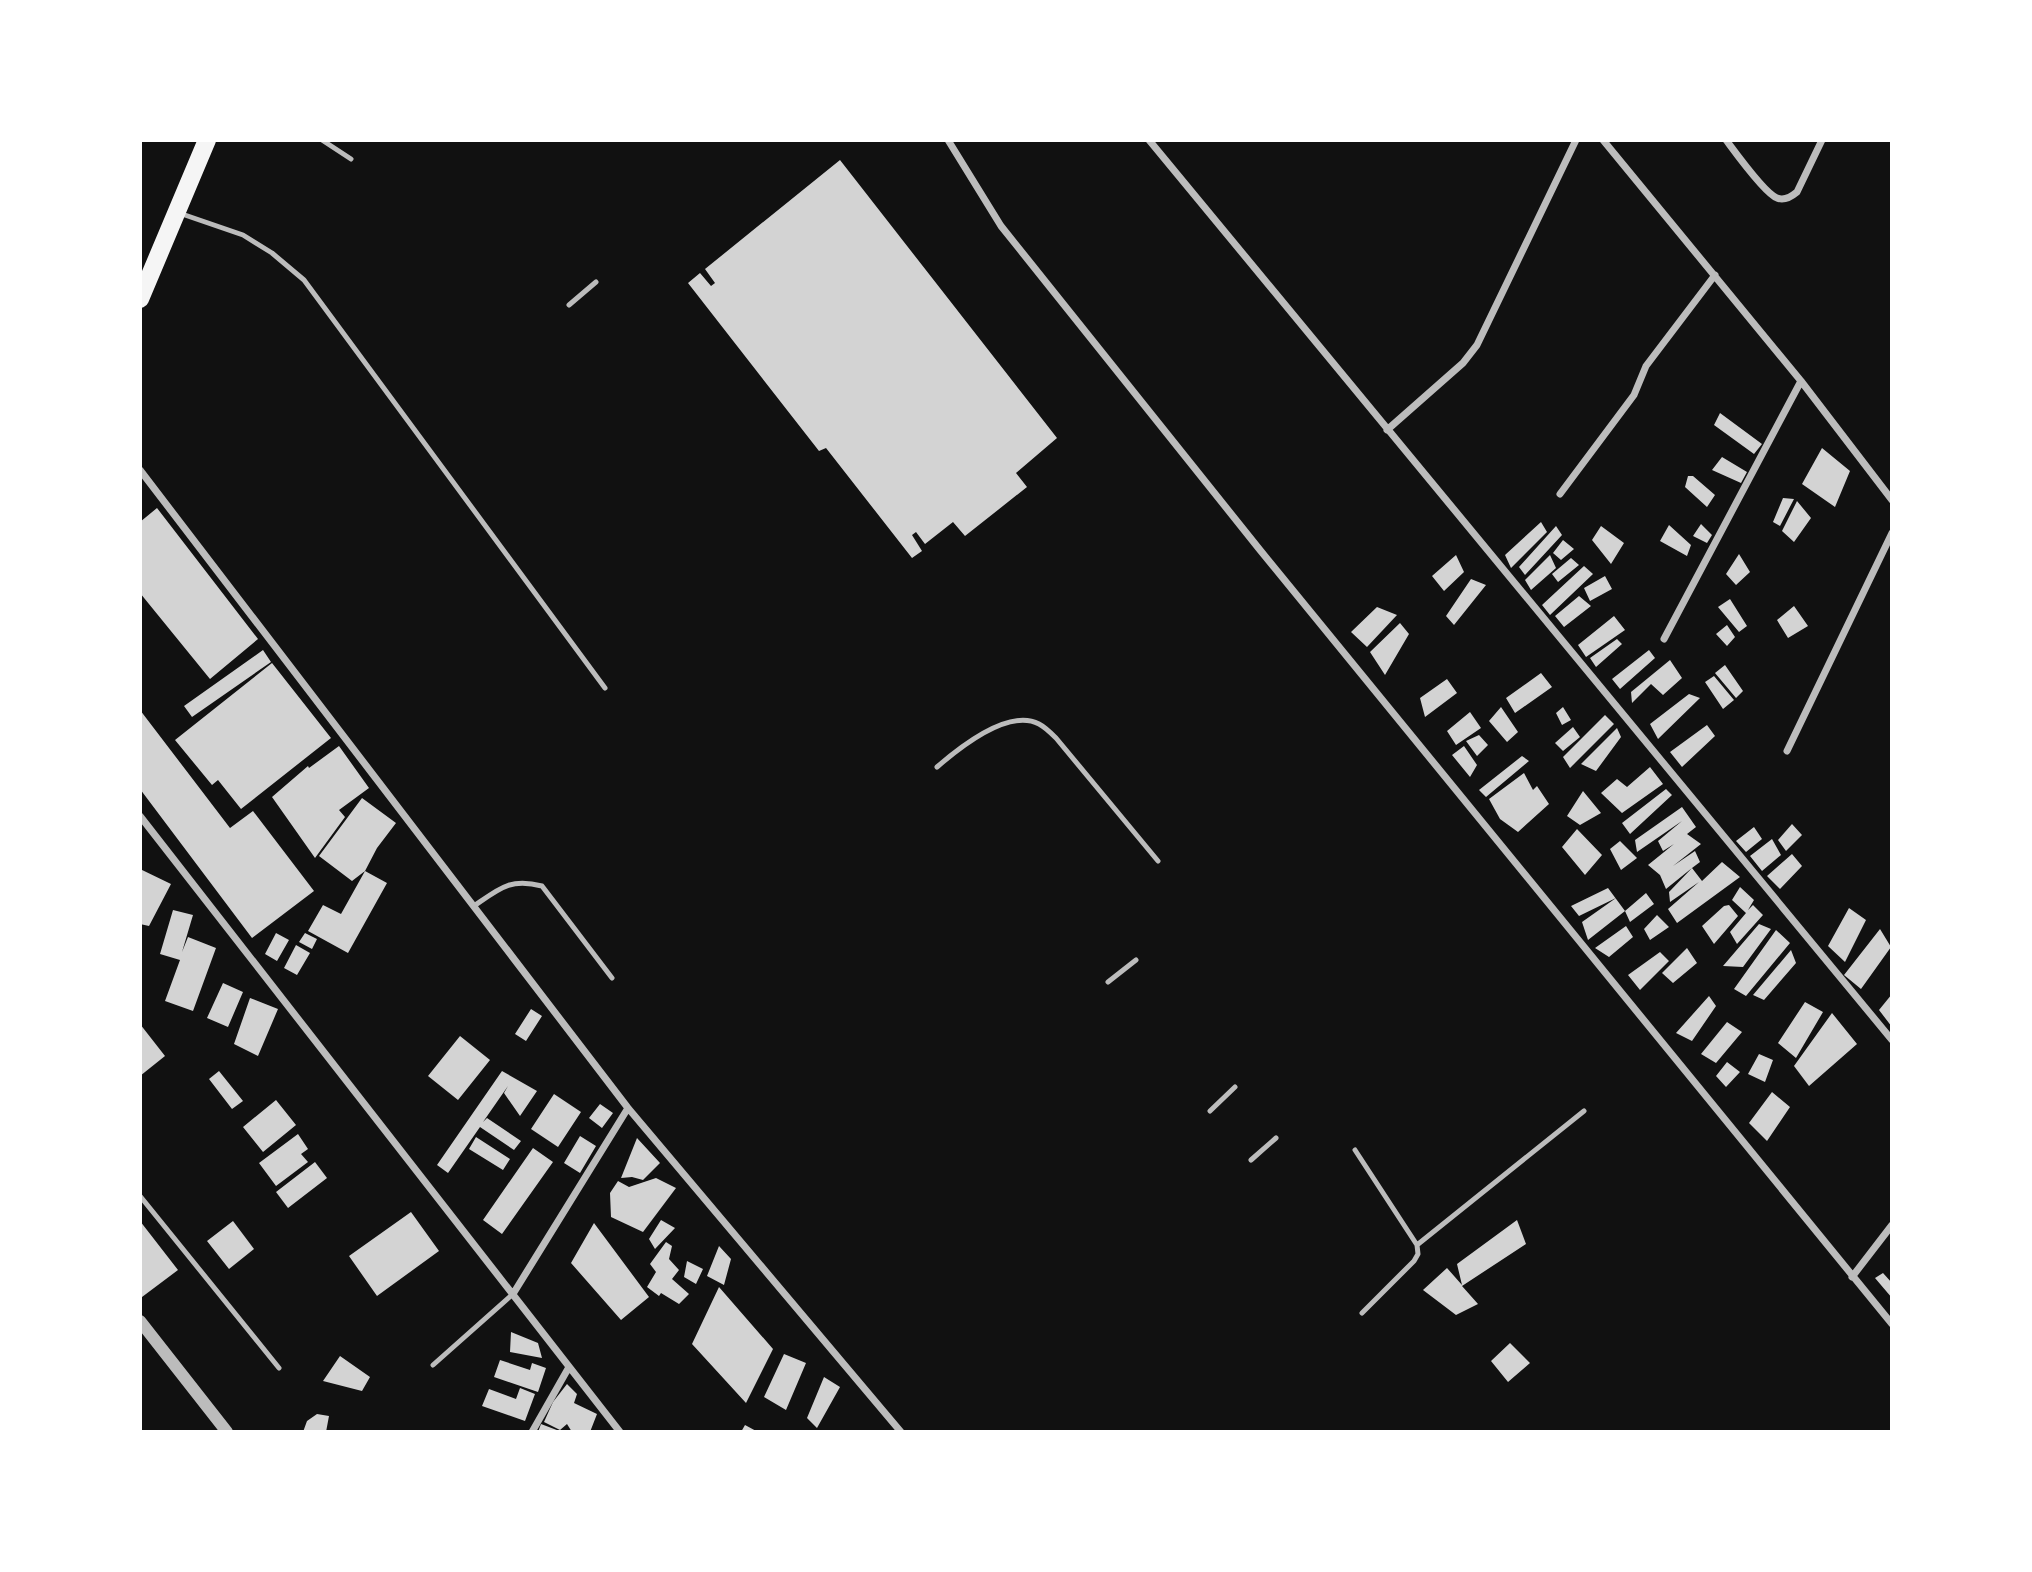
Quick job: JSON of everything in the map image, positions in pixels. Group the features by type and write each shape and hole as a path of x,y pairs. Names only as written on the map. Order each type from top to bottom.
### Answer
{"highway":[{"path":"140,299 206,140"}],"street":[{"path":"948,140 1001,226 1278,572 1892,1324"},
{"path":"1149,140 1892,1040"},
{"path":"1387,430 1463,363 1477,345 1576,140"},
{"path":"1603,140 1801,381 1892,500"},
{"path":"1726,140 1773,197 1781,200 1797,192 1822,140"},
{"path":"1560,494 1629,404 1646,366 1715,275"},
{"path":"1664,639 1801,381"},
{"path":"140,470 628,1108 901,1432"},
{"path":"1787,751 1892,533"},
{"path":"140,816 620,1432"},
{"path":"513,1294 628,1108"},
{"path":"1852,1277 1892,1225"},
{"path":"140,1321 227,1432"},
{"path":"532,1432 569,1367"}],"lane":[{"path":"322,140 351,159"},
{"path":"176,212 243,235 272,253 304,280 605,688"},
{"path":"569,306 596,282"},
{"path":"937,767 968,741 1015,720 1037,723 1056,737 1158,861"},
{"path":"474,906 505,886 524,881 542,887 612,978"},
{"path":"1108,982 1136,960"},
{"path":"1210,1111 1236,1087"},
{"path":"1417,1245 1584,1111"},
{"path":"1251,1160 1276,1138"},
{"path":"1355,1150 1417,1245 1418,1254 1415,1261 1362,1313"},
{"path":"140,1195 279,1368"},
{"path":"433,1365 513,1294"}],"building":[{"path":"840,160 1057,438 1016,473 1027,487 965,536 953,522 925,544 916,532 912,535 922,551 912,558 826,448 819,451 688,283 700,273 711,286 715,283 705,269"},
{"path":"1720,413 1762,444 1754,454 1714,425"},
{"path":"1822,448 1850,471 1835,507 1802,484"},
{"path":"1722,457 1747,472 1741,483 1712,470"},
{"path":"1688,476 1693,476 1715,495 1707,507 1685,487"},
{"path":"1783,498 1794,499 1780,526 1773,522"},
{"path":"1797,501 1811,518 1794,542 1782,531"},
{"path":"157,508 258,639 210,679 140,593 140,522"},
{"path":"1541,522 1547,532 1511,568 1505,555"},
{"path":"1701,524 1712,535 1707,543 1693,536"},
{"path":"1669,525 1691,545 1687,556 1660,541"},
{"path":"1556,526 1562,535 1525,575 1519,567"},
{"path":"1601,526 1624,543 1611,564 1592,540"},
{"path":"1563,540 1574,549 1561,560 1553,553"},
{"path":"1739,554 1750,572 1736,585 1726,574"},
{"path":"1456,555 1464,572 1444,591 1432,576"},
{"path":"1550,555 1556,568 1531,590 1525,580"},
{"path":"1571,558 1579,565 1558,582 1552,574"},
{"path":"1584,566 1593,574 1550,615 1542,605"},
{"path":"1605,576 1612,589 1590,601 1584,588"},
{"path":"1471,579 1486,585 1454,625 1446,616"},
{"path":"1579,596 1591,606 1564,627 1555,616"},
{"path":"1730,599 1747,626 1739,632 1718,607"},
{"path":"1794,606 1808,626 1788,638 1777,620"},
{"path":"1377,607 1397,615 1367,647 1351,632"},
{"path":"1614,616 1625,630 1586,657 1578,645"},
{"path":"1400,623 1409,634 1385,675 1370,652"},
{"path":"1727,625 1735,637 1727,646 1716,634"},
{"path":"1617,639 1622,644 1596,667 1590,658"},
{"path":"263,650 271,662 192,717 184,706"},
{"path":"1649,650 1655,658 1620,689 1612,679"},
{"path":"1670,660 1682,678 1663,695 1651,684 1632,703 1631,692"},
{"path":"272,663 331,738 241,809 218,780 212,785 175,740"},
{"path":"1725,665 1743,691 1736,698 1715,673"},
{"path":"1541,673 1552,687 1515,713 1506,698"},
{"path":"1714,676 1734,700 1723,709 1705,682"},
{"path":"1447,679 1457,693 1425,717 1420,698"},
{"path":"1689,694 1700,698 1658,739 1650,724"},
{"path":"1501,707 1518,732 1507,742 1489,721"},
{"path":"1563,707 1571,720 1562,725 1556,713"},
{"path":"140,710 230,828 253,811 314,891 252,938 140,789"},
{"path":"1470,712 1481,728 1456,745 1447,731"},
{"path":"1605,715 1614,724 1570,768 1563,757"},
{"path":"1707,725 1715,736 1682,767 1670,752"},
{"path":"1573,727 1580,737 1563,751 1555,743"},
{"path":"1617,728 1621,737 1596,771 1581,764"},
{"path":"1479,735 1488,745 1477,756 1466,741"},
{"path":"339,746 369,788 339,810 345,817 315,858 272,797 308,766 309,768"},
{"path":"1464,746 1477,765 1470,777 1452,755"},
{"path":"1522,756 1529,761 1486,797 1479,790"},
{"path":"1650,767 1663,784 1622,813 1601,793 1617,779 1627,787"},
{"path":"1524,773 1533,790 1537,786 1549,804 1518,832 1500,819 1489,799"},
{"path":"1666,789 1672,795 1630,834 1622,823"},
{"path":"1583,791 1601,813 1580,825 1567,816"},
{"path":"362,798 396,823 377,848 365,871 352,881 319,856"},
{"path":"1682,807 1696,827 1687,834 1701,844 1673,866 1695,851 1700,862 1666,889 1660,875 1648,865 1674,844 1663,851 1658,841 1682,821 1637,852 1635,840"},
{"path":"1792,824 1802,835 1786,851 1778,840"},
{"path":"1754,827 1762,839 1746,852 1736,841"},
{"path":"1577,829 1602,855 1585,875 1562,847"},
{"path":"1772,839 1781,855 1762,871 1750,856"},
{"path":"1620,841 1637,858 1621,870 1610,849"},
{"path":"1792,854 1802,866 1780,889 1767,876"},
{"path":"1722,862 1740,877 1677,923 1668,909 1699,882 1670,902 1669,892 1692,868 1702,881"},
{"path":"140,869 171,884 149,926 140,924"},
{"path":"365,871 387,883 348,953 308,931 323,905 341,914"},
{"path":"1740,887 1754,900 1748,910 1753,905 1763,915 1737,944 1730,932 1746,913 1732,900"},
{"path":"1608,888 1616,898 1579,916 1571,906"},
{"path":"1646,893 1654,904 1630,922 1625,911"},
{"path":"1616,898 1625,911 1588,940 1582,922"},
{"path":"1729,905 1738,916 1714,944 1702,926 1724,906"},
{"path":"1849,908 1866,920 1845,962 1828,946"},
{"path":"173,910 193,915 182,952 188,937 216,948 193,1011 165,1001 180,960 160,954"},
{"path":"1657,915 1669,927 1650,940 1644,929"},
{"path":"1759,924 1771,929 1743,967 1723,966"},
{"path":"1626,926 1633,937 1609,957 1595,948"},
{"path":"1880,929 1891,947 1861,989 1844,975"},
{"path":"1776,930 1790,943 1746,996 1734,989"},
{"path":"276,933 289,940 277,961 265,954"},
{"path":"305,933 317,939 312,949 299,942"},
{"path":"296,945 310,953 297,975 284,968"},
{"path":"1687,948 1697,963 1673,983 1662,973"},
{"path":"1791,950 1796,963 1764,1000 1753,995"},
{"path":"1660,952 1669,961 1640,990 1628,975"},
{"path":"223,983 243,992 228,1027 207,1018"},
{"path":"1892,994 1892,1027 1879,1010"},
{"path":"1709,996 1716,1006 1692,1041 1676,1033"},
{"path":"250,998 278,1009 258,1056 234,1044"},
{"path":"1805,1002 1823,1012 1796,1058 1778,1043"},
{"path":"531,1009 542,1016 526,1041 515,1034"},
{"path":"1832,1013 1857,1044 1809,1086 1794,1066"},
{"path":"1727,1022 1742,1032 1716,1063 1701,1054"},
{"path":"140,1024 165,1056 140,1076"},
{"path":"460,1036 490,1060 458,1100 428,1076"},
{"path":"1759,1054 1773,1060 1765,1082 1748,1074"},
{"path":"1727,1062 1740,1072 1726,1087 1716,1076"},
{"path":"219,1071 243,1101 232,1109 209,1079"},
{"path":"502,1071 537,1091 520,1116 504,1093 508,1086 483,1122 487,1118 521,1141 514,1150 480,1127 448,1173 437,1165"},
{"path":"1772,1092 1790,1107 1767,1141 1749,1123"},
{"path":"554,1094 581,1112 558,1147 531,1129"},
{"path":"276,1100 296,1125 263,1152 243,1127"},
{"path":"600,1104 613,1113 602,1128 589,1118"},
{"path":"298,1134 308,1149 301,1154 308,1162 276,1186 259,1163"},
{"path":"580,1136 596,1146 580,1173 564,1163"},
{"path":"476,1137 510,1159 503,1170 469,1149"},
{"path":"637,1138 660,1163 643,1180 621,1178"},
{"path":"533,1148 553,1162 502,1234 483,1220"},
{"path":"315,1162 327,1178 288,1208 276,1192"},
{"path":"656,1178 676,1188 643,1232 611,1217 610,1193 618,1181 629,1187"},
{"path":"411,1212 439,1251 377,1296 349,1256"},
{"path":"661,1220 675,1228 655,1249 649,1239"},
{"path":"1517,1220 1526,1244 1462,1286 1478,1304 1456,1315 1423,1290 1447,1268 1462,1285 1457,1264"},
{"path":"140,1221 178,1270 142,1297 140,1294"},
{"path":"233,1221 254,1249 229,1269 207,1241"},
{"path":"594,1223 649,1297 621,1320 571,1263"},
{"path":"666,1242 672,1246 669,1259 679,1270 672,1279 689,1294 679,1304 661,1293 659,1296 647,1287 656,1272 650,1264"},
{"path":"719,1246 731,1259 724,1285 707,1276"},
{"path":"687,1261 703,1269 696,1284 684,1277"},
{"path":"1883,1273 1892,1283 1892,1298 1875,1278"},
{"path":"719,1287 773,1349 746,1403 692,1344"},
{"path":"511,1332 538,1343 542,1358 510,1352"},
{"path":"1510,1343 1530,1363 1508,1382 1491,1361"},
{"path":"784,1354 806,1363 786,1410 764,1397"},
{"path":"340,1356 370,1377 362,1391 323,1381"},
{"path":"500,1360 530,1370 532,1363 546,1368 538,1392 494,1377"},
{"path":"824,1377 840,1387 817,1428 807,1418"},
{"path":"567,1384 577,1394 574,1403 597,1414 590,1432 572,1432 567,1424 560,1430 544,1422 553,1402"},
{"path":"520,1388 535,1394 525,1421 482,1406 489,1389 516,1399"},
{"path":"317,1414 329,1416 326,1432 303,1432 307,1421"},
{"path":"541,1424 562,1432 538,1432"},
{"path":"745,1425 758,1432 741,1432"}]}
